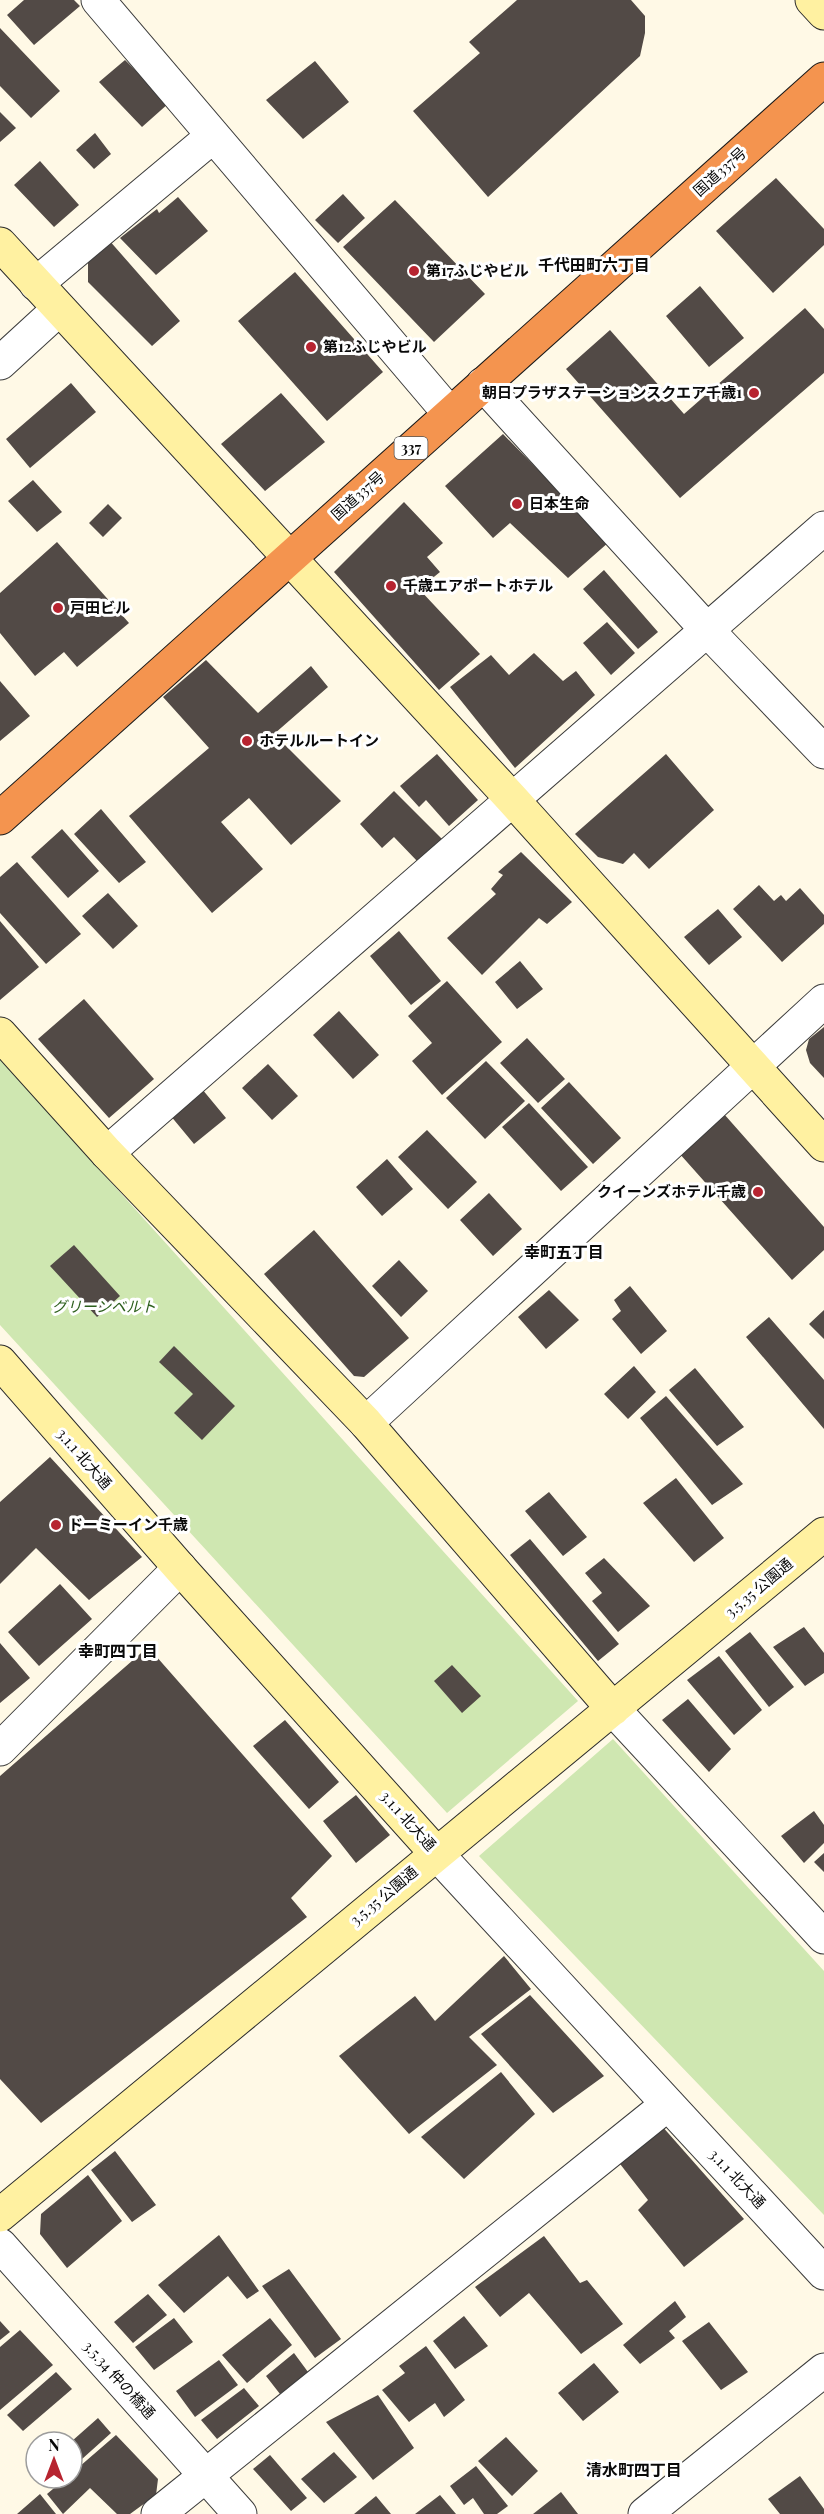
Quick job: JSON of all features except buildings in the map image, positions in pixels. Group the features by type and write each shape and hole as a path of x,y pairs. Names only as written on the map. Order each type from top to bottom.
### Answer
{"highway":[{"name":"国道337号","path":"0,818 824,79"}],"street":[{"path":"98,0 450,414"},
{"path":"812,0 824,13"},
{"path":"36,284 213,136"},
{"path":"0,244 512,799 824,1145"},
{"path":"0,363 59,309"},
{"path":"483,384 707,630 824,752"},
{"path":"107,1153 824,528"},
{"path":"366,1424 824,1001"},
{"path":"0,1034 107,1153 366,1424 613,1709 824,1937"},
{"name":"3.1.1 北大通","path":"0,1362 180,1568 436,1853 824,2273"},
{"name":"3.5.35 公園通","path":"0,2215 824,1534"},
{"path":"0,1749 180,1568"},
{"path":"158,2514 668,2104"},
{"name":"3.5.34 仲の橋通","path":"0,2245 240,2514"},
{"path":"645,2514 824,2370"}],"green space":[{"name":"グリーンベルト","path":"0,1059 578,1701 447,1813 0,1325"},
{"path":"613,1739 824,1971 824,2215 479,1856"}],"place":[{"name":"第17ふじやビル","path":"414,271"},
{"name":"第12ふじやビル","path":"311,347"},
{"name":"朝日プラザステーションスクエア千歳1","path":"754,393"},
{"name":"日本生命","path":"517,504"},
{"name":"千歳エアポートホテル","path":"391,586"},
{"name":"戸田ビル","path":"58,608"},
{"name":"ホテルルートイン","path":"247,741"},
{"name":"クイーンズホテル千歳","path":"758,1192"},
{"name":"ドーミーイン千歳","path":"56,1525"}],"district":[{"name":"千代田町六丁目","path":"594,265"},
{"name":"幸町五丁目","path":"564,1252"},
{"name":"幸町四丁目","path":"118,1651"},
{"name":"清水町四丁目","path":"634,2470"}]}
